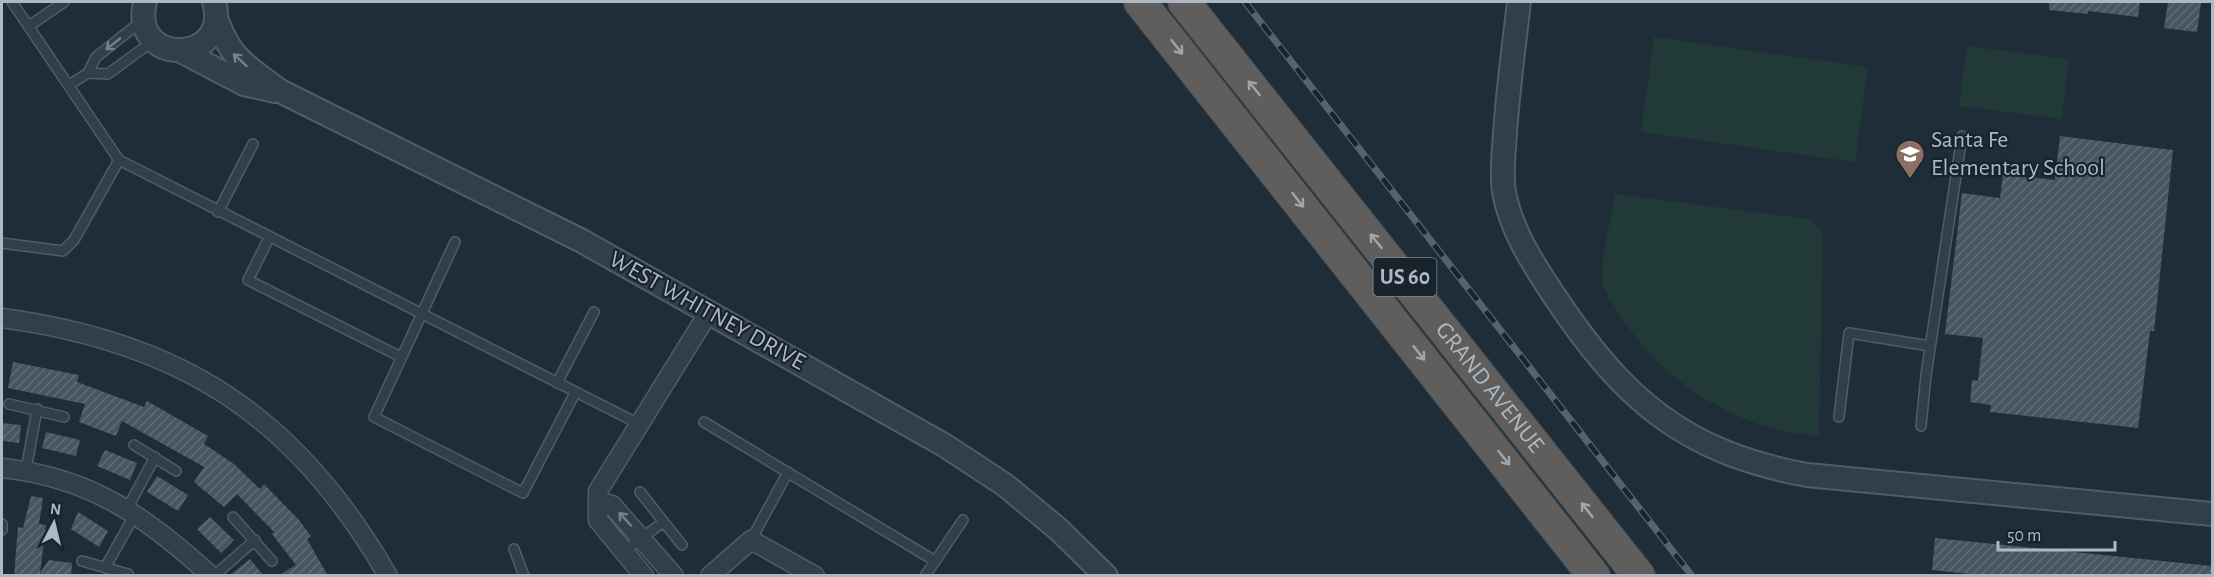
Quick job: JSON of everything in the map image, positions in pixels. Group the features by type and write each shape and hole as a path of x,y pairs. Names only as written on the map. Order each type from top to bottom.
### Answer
{"highway":[{"name":"GRAND AVENUE","path":"1140,2 1594,576"},
{"name":"GRAND AVENUE","path":"1184,2 1639,576"}],"street":[{"path":"1519,2 1508,90 1503,189 1514,226 1542,277 1582,335 1622,383 1661,418 1711,447 1761,466 1807,475 2212,514"},
{"path":"144,6 154,40"},
{"name":"WEST WHITNEY DRIVE","path":"154,40 169,50 181,51 201,45 214,28 217,8"},
{"name":"WEST WHITNEY DRIVE","path":"217,8 230,50 240,62 280,92 582,241 977,465 1058,528 1106,576"},
{"name":"WEST WHITNEY DRIVE","path":"181,51 244,84 280,92"},
{"path":"644,576 598,520 598,491 709,312"},
{"path":"2,318 80,332 134,347 186,371 249,410 300,457 345,507 388,576"},
{"path":"2,468 26,470 63,479 97,492 131,511 213,576"},
{"path":"599,501 612,505 674,576"},
{"path":"710,576 751,540 815,576"}],"lane":[{"path":"12,2 119,160 420,315 639,424"},
{"path":"29,26 64,2"},
{"path":"88,74 96,57 144,6"},
{"path":"69,85 88,74 108,74 154,40"},
{"path":"1921,426 1930,346 1962,136"},
{"path":"218,212 253,144"},
{"path":"2,243 63,251 74,240 119,160"},
{"path":"269,238 248,280 401,357"},
{"path":"455,242 374,417 523,493 575,393"},
{"path":"557,383 594,312"},
{"path":"1839,417 1849,333 1930,346"},
{"path":"9,404 64,417"},
{"path":"26,470 37,410"},
{"path":"704,422 935,561"},
{"path":"134,445 176,471"},
{"path":"105,568 155,457"},
{"path":"751,540 788,472"},
{"path":"640,492 662,523 682,545"},
{"path":"233,517 272,561"},
{"path":"925,576 963,520"},
{"path":"623,552 662,523"},
{"path":"2,524 2,530"},
{"path":"213,576 255,540"},
{"path":"514,549 524,576"},
{"path":"82,561 128,574"}],"green space":[{"path":"1654,37 1868,67 1855,162 1641,132"},
{"path":"1967,46 2069,59 2062,119 1959,106"},
{"path":"1615,194 1810,219 1823,232 1819,436 1789,432 1732,413 1680,381 1636,338 1609,298 1602,281"}],"building":[{"path":"2049,2 2140,2 2138,17 2088,11 2088,14 2049,10"},
{"path":"2168,2 2201,2 2197,32 2164,28"},
{"path":"2060,136 2173,150 2154,331 2150,331 2138,428 1990,412 1991,405 1970,402 1972,380 1978,381 1983,338 1945,334 1962,193 2000,198 2003,174 2055,180"},
{"path":"13,362 79,375 77,382 144,407 147,401 208,436 204,444 234,464 260,489 264,484 299,520 311,536 307,539 328,576 278,576 296,565 272,534 274,532 237,494 224,507 194,482 204,467 122,421 116,436 79,422 85,404 8,388"},
{"path":"2,423 21,425 19,443 2,441"},
{"path":"46,432 80,440 76,456 42,448"},
{"path":"105,450 137,463 130,480 97,466"},
{"path":"157,476 188,495 178,511 147,492"},
{"path":"31,496 43,498 39,524 46,525 40,573 49,560 72,563 71,576 14,576 18,527 23,528"},
{"path":"78,512 108,531 99,547 71,529"},
{"path":"210,517 234,540 221,553 197,529"},
{"path":"1935,538 2212,566 2212,576 1988,576 1932,570"},
{"path":"250,559 264,576 229,576"}],"railway":[{"path":"1245,2 1692,576"}],"place":[{"name":"Santa Fe Elementary School","path":"1910,180"}]}
